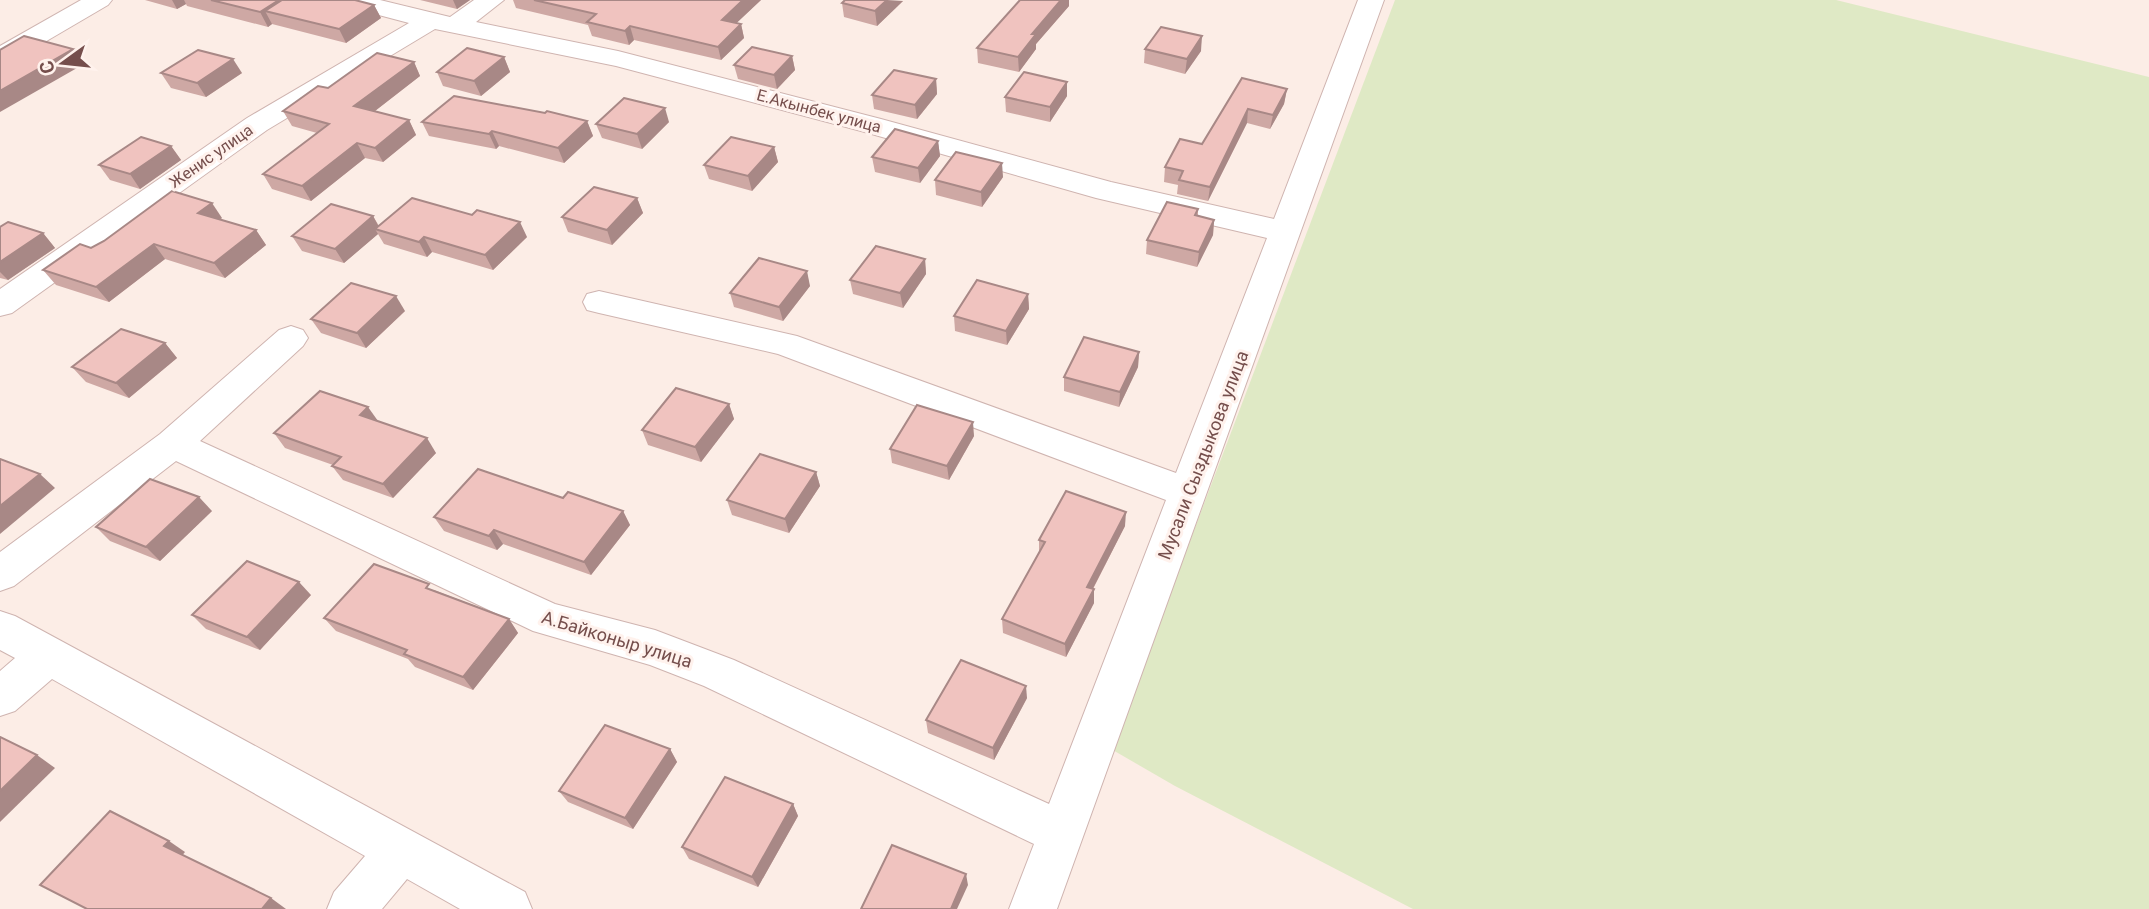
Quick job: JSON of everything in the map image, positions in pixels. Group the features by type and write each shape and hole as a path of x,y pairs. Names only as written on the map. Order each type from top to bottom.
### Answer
{"street":[{"path":"0,57 99,0"},
{"name":"Е.Акынбек улица","path":"350,0 442,23 618,59 871,125 1107,191 1286,232"},
{"name":"Женис улица","path":"0,305 257,124 442,23 491,0"},
{"name":"Мусали Сыздыкова улица","path":"1033,909 1371,0"},
{"path":"599,302 785,344 1188,493"},
{"path":"0,574 173,444 291,338"},
{"name":"А.Байконыр улица","path":"173,444 547,619 655,648 719,673 1061,833"},
{"path":"0,629 508,909"},
{"path":"0,697 48,656"},
{"path":"351,909 401,850"}],"green space":[{"path":"1395,0 1836,0 2149,77 2149,909 1413,909 1175,786 1111,749"}],"building":[{"path":"211,0 279,0 260,12"},
{"path":"282,0 355,0 374,5 339,29 265,11"},
{"path":"534,0 743,0 722,20 741,24 718,47 630,26 625,31 587,22 596,14"},
{"path":"845,0 887,0 875,11 842,3"},
{"path":"1020,0 1061,0 1032,34 1036,34 1018,57 977,48"},
{"path":"1161,27 1202,36 1187,59 1145,49"},
{"path":"24,36 73,49 0,91 0,50"},
{"path":"752,47 792,56 774,75 734,65"},
{"path":"467,48 504,57 474,81 437,72"},
{"path":"198,50 233,59 197,83 161,73"},
{"path":"377,53 414,62 354,106 409,120 375,148 357,143 302,186 263,174 329,124 283,111 318,86 328,88"},
{"path":"894,70 936,79 915,105 872,95"},
{"path":"1024,72 1067,82 1050,107 1005,97"},
{"path":"1242,78 1287,89 1273,115 1248,109 1210,187 1179,180 1183,171 1165,167 1180,139 1202,144"},
{"path":"454,96 545,113 547,111 587,121 558,148 492,131 489,134 422,122"},
{"path":"624,98 665,108 637,134 596,124"},
{"path":"895,129 938,141 918,168 872,157"},
{"path":"141,137 171,146 130,174 99,165"},
{"path":"731,137 774,147 748,176 704,165"},
{"path":"956,152 1002,163 981,192 935,180"},
{"path":"594,187 637,198 607,230 562,217"},
{"path":"172,191 212,203 198,213 256,230 214,263 154,244 96,287 43,270 80,244 91,248 104,241"},
{"path":"412,198 472,215 477,210 520,222 485,255 424,237 419,242 375,229"},
{"path":"1167,202 1198,209 1195,215 1214,220 1199,252 1147,240"},
{"path":"331,204 373,216 335,249 292,236"},
{"path":"8,222 43,233 0,262 0,227"},
{"path":"876,246 925,259 900,293 850,280"},
{"path":"759,258 807,271 779,307 730,293"},
{"path":"977,280 1028,294 1006,331 954,316"},
{"path":"351,283 396,296 357,333 311,319"},
{"path":"121,329 165,343 116,383 72,367"},
{"path":"1084,337 1139,352 1120,392 1064,377"},
{"path":"676,388 729,404 695,447 642,430"},
{"path":"320,391 368,407 360,415 427,438 383,484 332,466 341,457 274,433"},
{"path":"917,405 973,422 947,466 890,449"},
{"path":"760,454 816,472 785,519 727,500"},
{"path":"0,459 40,474 0,506"},
{"path":"478,469 563,498 568,492 623,511 584,562 494,530 489,536 434,517"},
{"path":"150,479 199,497 146,547 96,527"},
{"path":"1066,491 1126,512 1087,587 1094,589 1065,644 1002,619 1045,542 1039,540"},
{"path":"247,561 299,582 247,637 192,615"},
{"path":"374,564 429,584 426,588 509,619 463,677 404,654 407,650 324,618"},
{"path":"961,660 1026,686 993,748 926,720"},
{"path":"605,725 670,749 625,818 559,791"},
{"path":"0,737 37,755 0,791"},
{"path":"725,777 793,804 752,877 682,847"},
{"path":"110,811 169,841 164,846 271,898 262,909 87,909 40,885"},
{"path":"892,845 966,874 951,909 861,909"}]}
